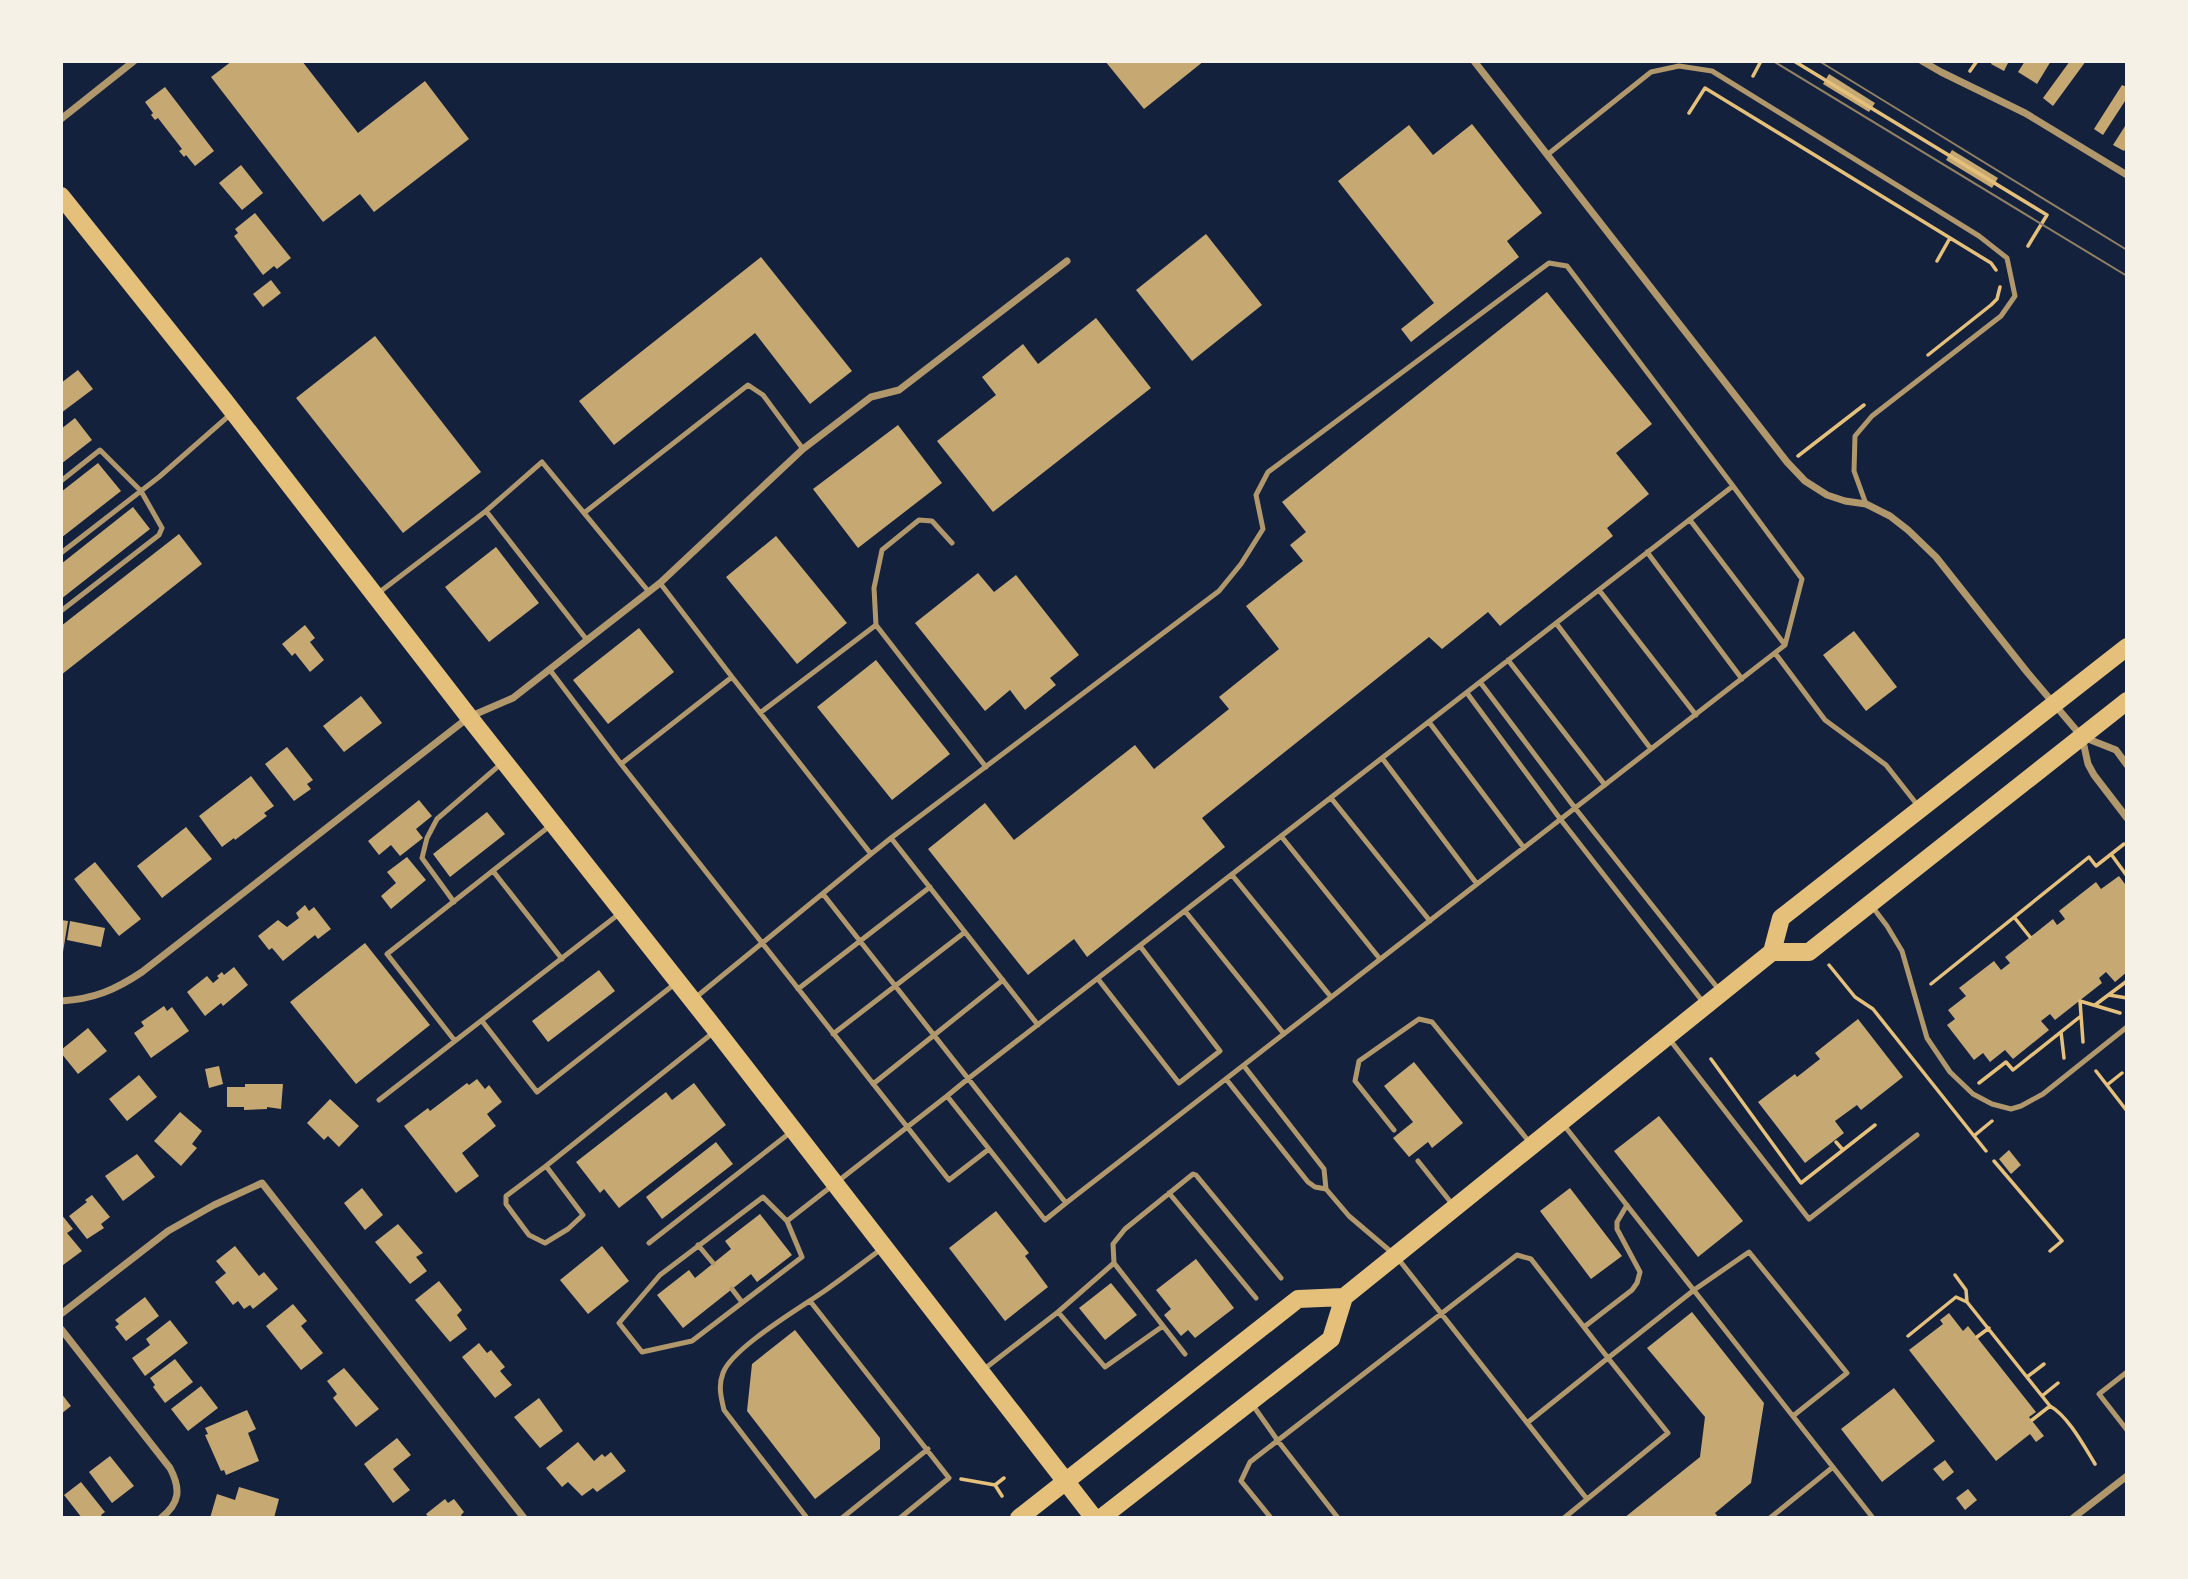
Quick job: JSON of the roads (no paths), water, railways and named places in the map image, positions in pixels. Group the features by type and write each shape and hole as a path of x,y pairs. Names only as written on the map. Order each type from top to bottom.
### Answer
{"main road":[{"path":"61,195 234,412 1094,1518"},
{"path":"1019,1518 1298,1300 1344,1297 1772,952 1781,918 2127,647"},
{"path":"1772,952 1809,952 2127,701"},
{"path":"1101,1518 1331,1339 1344,1297"}],"street":[{"path":"61,119 134,61"},
{"path":"1474,61 1787,462 1805,481 1827,495 1845,501 1866,503 1890,516 1936,558 2082,737 2088,764 2094,775 2127,818"},
{"path":"1923,61 2025,113 2127,175"},
{"path":"61,1001 83,1000 117,988 142,972 469,716 513,698 649,592 803,449 871,397 899,390 1067,261"},
{"path":"2082,737 2116,750 2127,765"},
{"path":"61,1314 167,1231 262,1183 524,1518"},
{"path":"61,1329 170,1468 177,1481 179,1494 174,1505 161,1518"},
{"path":"2073,1518 2127,1476"}],"lane":[{"path":"1547,155 1651,72 1679,66 1712,71 1979,236 2007,258 2015,296 2001,316 1872,416 1855,436 1854,471 1866,503"},
{"path":"692,1000 891,838 1219,591 1241,564 1263,529 1256,495 1268,472 1549,263 1567,266 1802,579 1786,645 1045,1220 947,1096"},
{"path":"584,513 748,385 763,395 803,449"},
{"path":"61,553 141,491 234,412"},
{"path":"61,481 100,450 141,491 162,528 159,535 61,611"},
{"path":"375,595 486,511 542,462 649,592"},
{"path":"787,1221 1733,486"},
{"path":"486,511 587,640"},
{"path":"952,543 932,521 919,520 882,550 874,588 876,625 986,767"},
{"path":"1690,520 1786,645"},
{"path":"1647,552 1742,679"},
{"path":"660,583 872,854"},
{"path":"1599,590 1696,715"},
{"path":"1556,623 1651,749"},
{"path":"760,713 876,625"},
{"path":"1775,653 1825,720 1886,765 1921,809"},
{"path":"1508,660 1605,785"},
{"path":"550,670 949,1180 989,1149"},
{"path":"621,764 732,677"},
{"path":"1480,682 1575,808 1722,994"},
{"path":"1467,693 1561,820 1707,1006"},
{"path":"1429,722 1524,848"},
{"path":"1382,758 1477,884"},
{"path":"454,902 422,858 427,838 437,819 504,761"},
{"path":"1331,798 1430,920"},
{"path":"455,1041 387,954 554,824"},
{"path":"1281,836 1380,960"},
{"path":"891,838 1038,1025"},
{"path":"493,871 562,959"},
{"path":"1232,875 1331,997"},
{"path":"798,989 930,887"},
{"path":"823,894 1066,1203"},
{"path":"1870,904 1902,951 1927,1038 1950,1072 1973,1094 1992,1104 2011,1109 2043,1094 2127,1027"},
{"path":"379,1100 623,911"},
{"path":"1185,911 1284,1034"},
{"path":"833,1034 965,932"},
{"path":"1098,979 1179,1083 1220,1051 1140,946"},
{"path":"873,1084 1003,980"},
{"path":"482,1021 537,1092 678,981"},
{"path":"1394,1130 1354,1081 1359,1061 1419,1019 1432,1022 1533,1146"},
{"path":"546,1166 583,1214 568,1229 545,1243 529,1235 506,1203 506,1196 716,1030"},
{"path":"1668,1038 1809,1219 1917,1135"},
{"path":"1244,1066 1324,1169 1326,1189 1349,1216 1396,1256 1587,1499"},
{"path":"1226,1080 1308,1182 1315,1187 1326,1189"},
{"path":"1562,1123 1873,1518"},
{"path":"649,1243 793,1130"},
{"path":"1419,1161 1456,1208"},
{"path":"1185,1354 1114,1263 1113,1244 1125,1229 1189,1176 1196,1175 1281,1278"},
{"path":"1169,1194 1256,1298"},
{"path":"763,1196 787,1221 802,1257 692,1341 642,1352 619,1323 660,1275 763,1196"},
{"path":"1584,1327 1632,1290 1637,1283 1640,1272 1617,1229 1617,1222 1627,1205"},
{"path":"698,1245 713,1264"},
{"path":"807,1518 724,1410 719,1388 723,1372 730,1362 780,1320 884,1247"},
{"path":"1527,1423 1694,1290 1749,1252 1847,1373 1793,1416"},
{"path":"1271,1518 1241,1481 1250,1462 1517,1255 1531,1259 1668,1433 1564,1518"},
{"path":"980,1372 1058,1312 1114,1263"},
{"path":"732,1289 743,1302"},
{"path":"810,1301 949,1478 900,1518"},
{"path":"1058,1312 1105,1367 1163,1326"},
{"path":"2127,1372 2099,1394 2127,1430"},
{"path":"1251,1402 1338,1518"},
{"path":"842,1518 928,1449"},
{"path":"1770,1518 1833,1467"}],"tram line":[{"path":"1773,61 2127,276"},
{"path":"1819,61 2127,250"}]}
